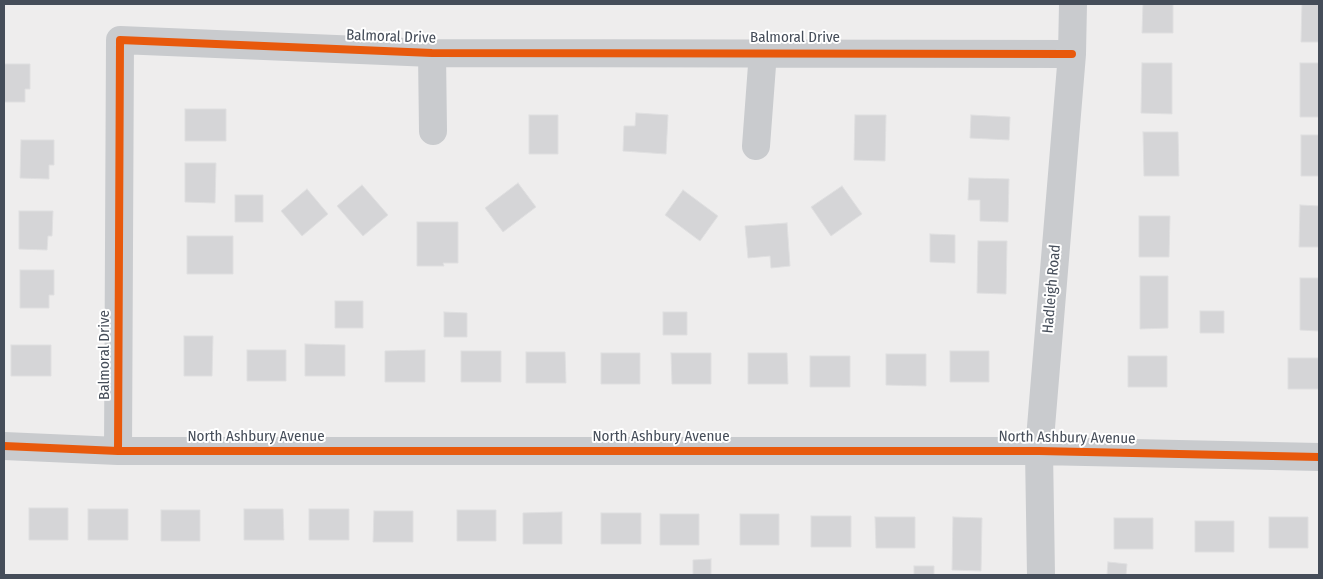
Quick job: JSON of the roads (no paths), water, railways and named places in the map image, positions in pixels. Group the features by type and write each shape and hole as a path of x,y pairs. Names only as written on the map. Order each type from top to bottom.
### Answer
{"street":[{"name":"Hadleigh Road","path":"1041,575 1039,450 1072,54 1073,4"},
{"name":"Balmoral Drive","path":"118,451 120,40 432,53 763,52 1072,54"},
{"path":"756,146 763,52"},
{"path":"432,53 433,131"},
{"name":"North Ashbury Avenue","path":"4,446 118,451 1039,450 1319,457"}]}
